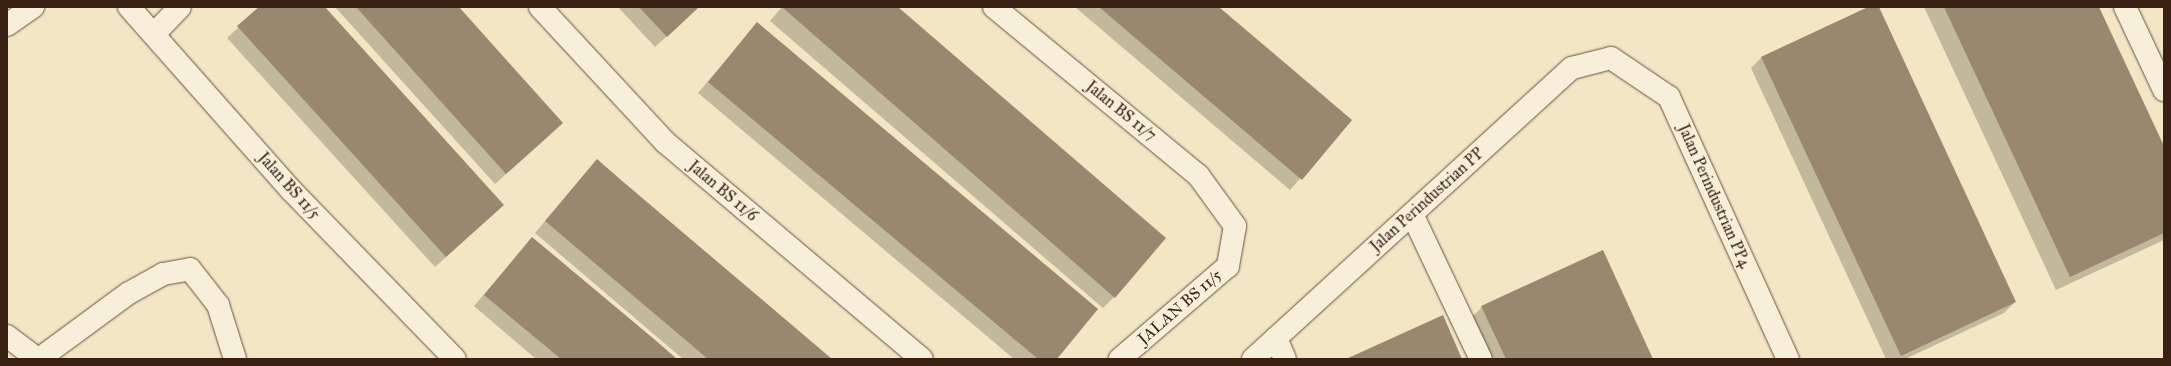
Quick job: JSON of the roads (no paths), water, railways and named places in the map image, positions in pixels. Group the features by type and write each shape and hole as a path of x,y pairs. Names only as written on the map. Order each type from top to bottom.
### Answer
{"street":[{"path":"7,25 33,7"},
{"name":"Jalan BS 11/5","path":"129,7 291,190 454,359"},
{"path":"154,34 180,7"},
{"name":"Jalan BS 11/6","path":"540,7 665,142 922,359"},
{"name":"Jalan BS 11/7","path":"994,7 1198,175 1235,226"},
{"path":"2125,7 2164,90"},
{"name":"Jalan Perindustrian PP","path":"1252,359 1572,68 1611,58"},
{"name":"Jalan Perindustrian PP4","path":"1611,58 1669,97 1788,359"},
{"path":"1412,214 1481,359"},
{"name":"JALAN BS 11/5","path":"1120,359 1228,266 1235,226"},
{"path":"11,347 38,359 129,293 164,274 190,269 218,305 235,359"},
{"path":"1276,338 1285,359"}]}
